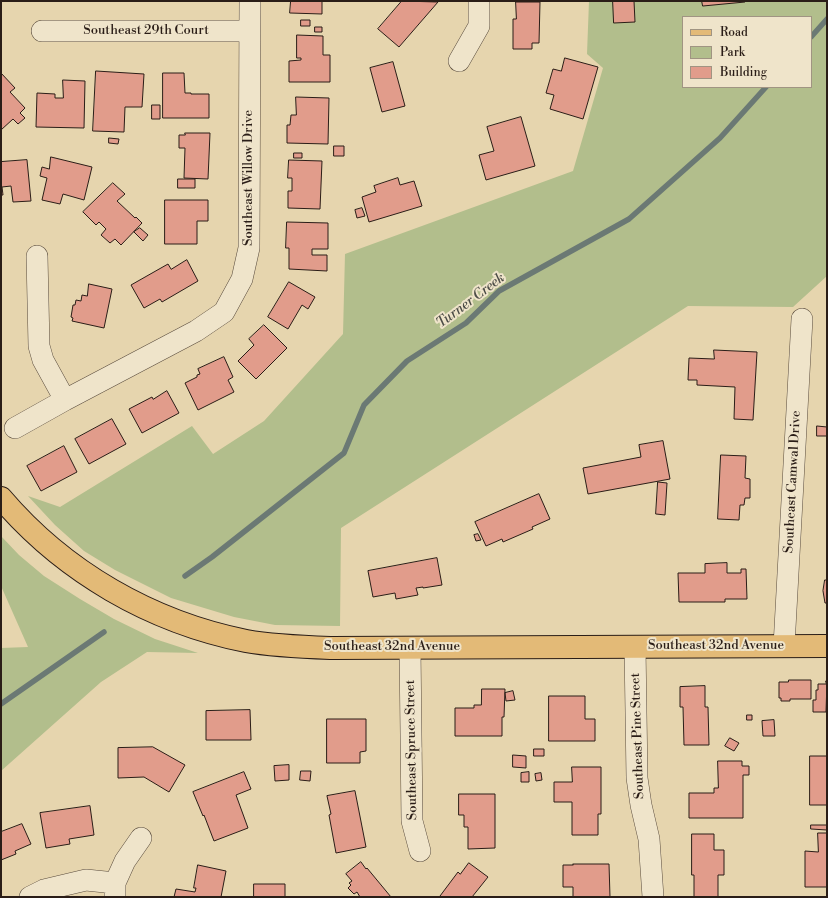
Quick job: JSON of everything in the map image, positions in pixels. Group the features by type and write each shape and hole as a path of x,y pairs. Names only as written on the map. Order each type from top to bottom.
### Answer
{"main road":[{"name":"Southeast 32nd Avenue","path":"1,498 44,543 105,587 174,621 220,635 247,641 313,647 410,648 827,646"}],"street":[{"name":"Southeast Willow Drive","path":"15,428 196,331 224,312 242,280 249,248 250,1"},
{"path":"459,61 479,26 479,1"},
{"name":"Southeast 29th Court","path":"42,31 249,31"},
{"path":"37,256 39,346 43,360 65,400"},
{"name":"Southeast Camwal Drive","path":"784,646 802,319"},
{"name":"Southeast Pine Street","path":"635,647 637,778 641,805 649,839 653,897"},
{"name":"Southeast Spruce Street","path":"410,648 412,821 420,852"},
{"path":"30,897 44,890 86,880 115,890 125,861 141,838"}],"green space":[{"path":"589,1 827,1 827,276 793,307 688,306 341,528 340,626 275,625 234,617 171,598 115,570 84,551 55,525 28,496 60,507 192,426 213,454 264,421 343,334 345,254 573,171 603,68 587,54"},
{"path":"1,536 19,555 44,576 80,599 114,619 155,639 198,653 147,652 101,682 1,771 1,648 28,647 1,586"}],"building":[{"path":"291,1 322,1 322,14 290,13"},
{"path":"402,1 438,2 399,47 378,29"},
{"path":"613,1 634,1 635,22 614,23"},
{"path":"702,1 745,1 745,2 703,6"},
{"path":"516,2 540,2 539,43 532,43 532,49 513,49 513,19 516,19"},
{"path":"301,20 310,20 310,26 301,26"},
{"path":"315,27 322,27 322,32 315,32"},
{"path":"297,35 323,36 323,55 330,55 330,82 289,82 289,61 301,60 301,58 297,58"},
{"path":"565,58 598,67 583,119 550,109 554,95 546,93 553,69 561,71"},
{"path":"393,62 405,106 382,112 370,68"},
{"path":"96,71 144,74 142,107 125,107 124,132 93,131"},
{"path":"1,73 15,88 10,92 25,108 20,113 25,118 18,124 13,119 1,130"},
{"path":"163,73 184,73 185,93 209,94 209,118 163,118"},
{"path":"63,80 85,81 84,128 36,127 37,93 55,94 55,98 63,98"},
{"path":"296,97 329,98 328,144 287,143 287,125 290,125 291,115 296,115"},
{"path":"152,105 160,105 160,119 152,119"},
{"path":"521,117 535,166 486,180 479,155 494,151 487,127"},
{"path":"185,133 210,133 208,179 184,178 185,148 179,148 179,135 185,135"},
{"path":"109,138 119,139 118,144 109,143"},
{"path":"334,146 344,146 344,156 334,156"},
{"path":"294,153 302,153 302,158 294,158"},
{"path":"51,157 92,167 84,200 63,194 60,204 42,200 47,178 40,176 42,167 49,169"},
{"path":"27,160 31,201 13,202 11,186 2,187 3,195 1,195 1,162"},
{"path":"289,160 322,161 320,209 288,208 288,191 292,191 292,178 288,178"},
{"path":"398,178 400,185 414,181 422,206 369,222 362,197 376,192 374,186"},
{"path":"178,179 195,179 195,188 178,188"},
{"path":"113,183 125,194 117,201 142,223 121,245 115,239 110,243 101,235 106,229 99,222 96,225 83,212"},
{"path":"165,200 208,200 208,221 197,221 197,244 165,244"},
{"path":"362,208 365,216 357,218 355,210"},
{"path":"287,222 328,223 328,249 312,249 312,255 327,255 327,271 289,269 289,248 286,248"},
{"path":"140,228 148,235 143,241 134,232"},
{"path":"187,260 198,281 162,302 160,299 144,308 131,285 168,264 171,269"},
{"path":"289,282 315,297 308,309 302,305 288,329 268,317"},
{"path":"89,284 112,289 104,328 72,321 73,318 71,317 73,305 75,305 76,300 81,301 82,295 87,296"},
{"path":"264,325 287,348 256,379 238,361 254,345 249,339"},
{"path":"714,350 757,352 753,420 734,419 735,387 697,385 697,380 688,380 689,358 714,359"},
{"path":"224,357 233,377 228,380 234,392 198,410 185,383 200,374 198,369"},
{"path":"167,391 179,413 142,433 129,409 152,397 153,399"},
{"path":"112,419 126,444 89,464 75,439"},
{"path":"817,426 827,427 827,436 817,436"},
{"path":"663,441 670,479 588,494 583,468 641,457 639,445"},
{"path":"64,446 77,472 41,491 27,466"},
{"path":"721,455 746,456 745,478 750,479 750,498 745,498 744,505 740,505 739,520 718,519"},
{"path":"658,482 667,483 665,515 656,514"},
{"path":"539,494 550,519 532,527 533,529 503,542 502,539 486,546 475,522"},
{"path":"478,534 481,540 476,541 474,535"},
{"path":"437,558 442,585 416,588 418,595 396,599 395,593 373,597 368,571"},
{"path":"727,563 727,573 741,573 741,569 746,569 747,599 725,599 725,602 679,602 678,573 705,573 705,564"},
{"path":"825,580 827,580 827,603 825,603 823,591"},
{"path":"789,680 811,680 811,699 790,699 790,701 781,701 781,698 779,698 779,682 788,682"},
{"path":"827,681 826,712 813,712 813,700 816,700 816,690 818,690 818,684 826,684"},
{"path":"705,686 705,707 708,707 709,745 684,745 683,707 680,707 680,687"},
{"path":"482,689 505,689 504,717 502,717 502,736 455,736 455,708 474,708 474,705 481,705"},
{"path":"513,691 515,700 506,701 505,693"},
{"path":"549,696 585,696 585,719 595,719 595,741 549,741"},
{"path":"250,710 251,740 206,740 206,711"},
{"path":"747,715 752,715 752,720 747,720"},
{"path":"327,719 366,719 366,751 360,752 360,763 327,763"},
{"path":"774,720 775,736 763,736 762,721"},
{"path":"730,738 739,743 734,751 725,746"},
{"path":"153,747 185,765 169,792 144,777 118,778 118,748"},
{"path":"534,749 544,749 544,756 534,756"},
{"path":"513,755 526,756 526,768 513,767"},
{"path":"810,756 827,756 827,805 810,805"},
{"path":"718,761 742,761 742,766 749,766 749,775 743,775 743,818 689,818 689,793 714,793 714,788 718,788"},
{"path":"289,765 289,780 275,781 274,766"},
{"path":"572,767 601,767 601,814 598,814 598,835 572,835 572,802 554,802 554,782 572,782"},
{"path":"301,771 311,771 310,781 300,780"},
{"path":"244,772 251,789 236,795 248,828 214,841 193,792"},
{"path":"529,772 529,782 521,782 521,773"},
{"path":"541,773 542,780 536,781 535,774"},
{"path":"355,791 366,847 336,853 327,796"},
{"path":"459,794 495,794 495,848 468,849 468,827 464,827 464,815 459,815"},
{"path":"90,806 94,835 69,839 70,844 46,848 40,813"},
{"path":"22,824 31,844 15,851 16,854 1,860 1,832"},
{"path":"811,825 827,825 827,830 811,829"},
{"path":"818,833 827,833 827,887 805,887 805,851 818,852"},
{"path":"692,834 714,834 714,850 724,850 724,875 718,875 718,897 694,897 694,875 692,875"},
{"path":"361,862 391,897 360,897 357,892 354,894 348,888 351,885 349,883 352,881 346,874"},
{"path":"469,863 488,877 472,897 440,896 458,872 460,874"},
{"path":"609,864 610,897 573,897 573,887 563,887 563,865"},
{"path":"198,865 226,871 221,897 174,897 176,889 195,892 196,888 194,888"},
{"path":"254,884 285,884 285,897 254,897"}],"waterway":[{"name":"Turner Creek","path":"812,36 827,19"},
{"name":"Turner Creek","path":"185,576 212,557 344,453 364,405 407,361 466,323 499,291 629,219 720,138 765,88"},
{"name":"Turner Creek","path":"1,704 104,632"}]}
